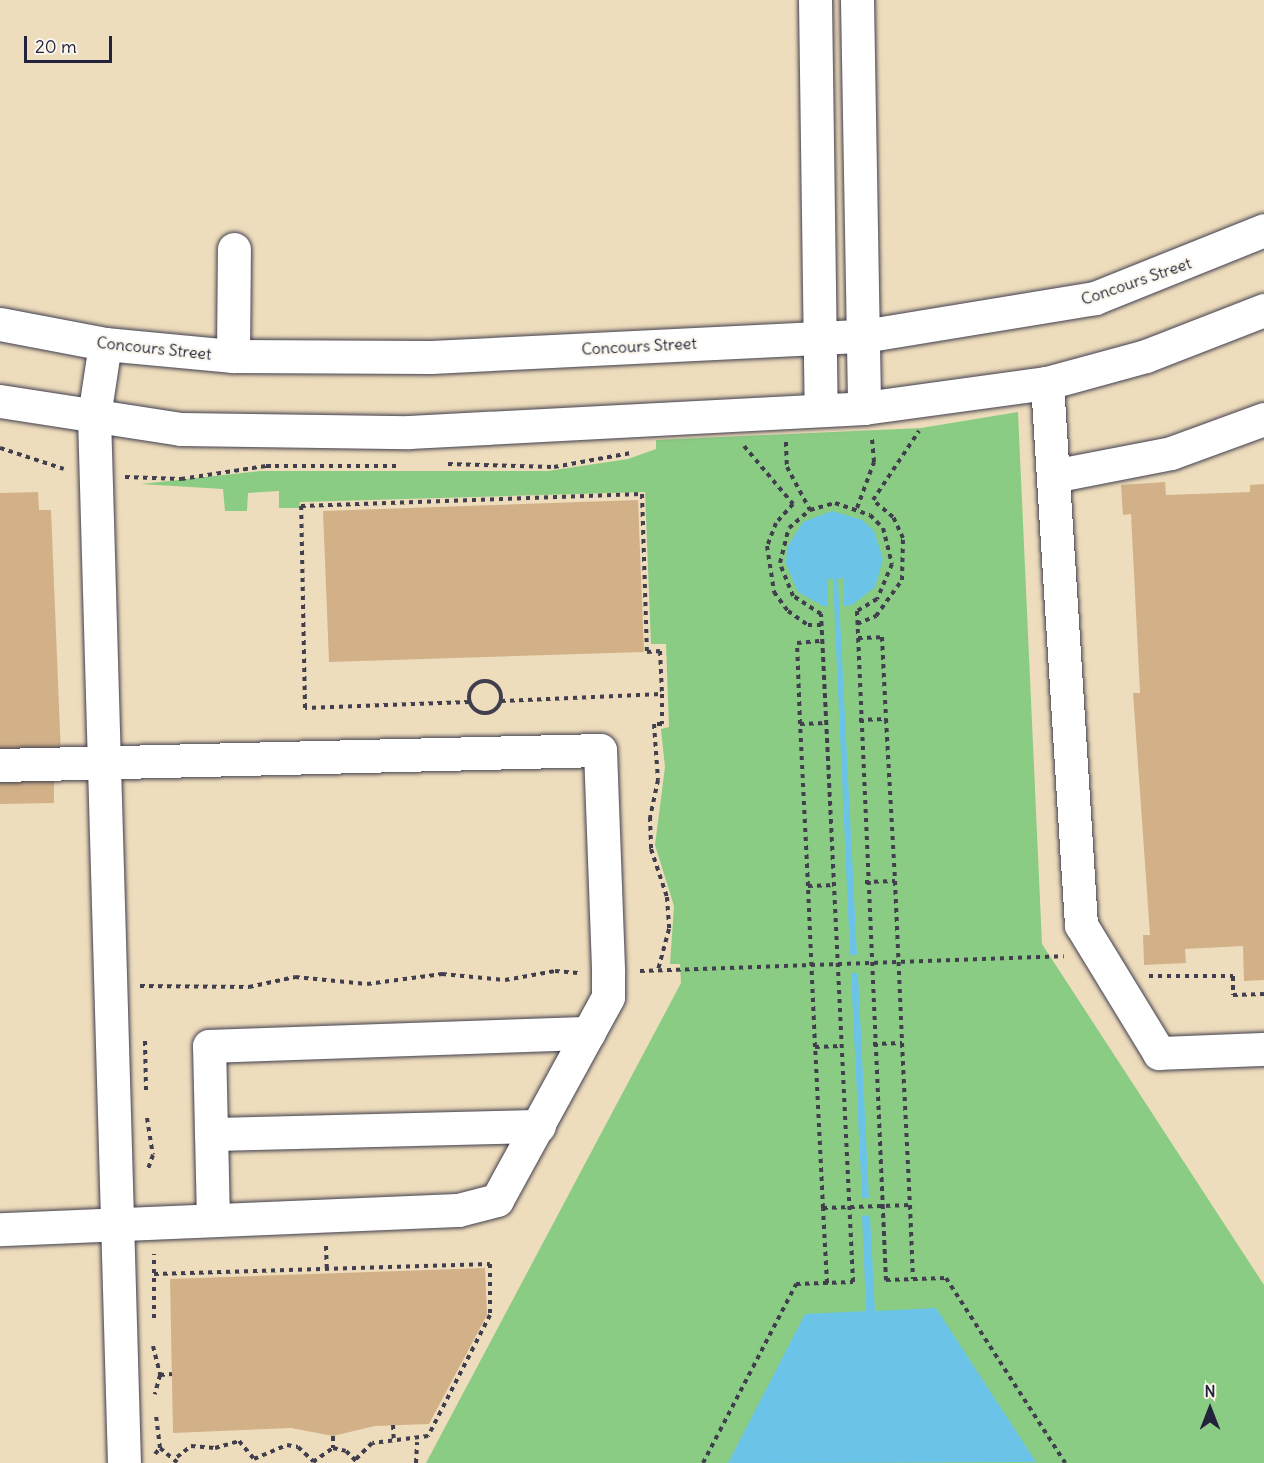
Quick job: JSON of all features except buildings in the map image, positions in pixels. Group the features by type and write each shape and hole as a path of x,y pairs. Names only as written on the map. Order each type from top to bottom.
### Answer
{"street":[{"path":"815,0 821,410"},
{"path":"857,0 863,336 868,421"},
{"name":"Concours Street","path":"0,324 105,344 234,356 431,357 863,336 1095,298 1264,230"},
{"path":"234,249 234,356"},
{"path":"0,401 181,429 409,432 821,410 868,421 1047,383 1146,356 1264,310"},
{"path":"105,344 94,416 124,1463"},
{"path":"1047,383 1082,925 1159,1053 1264,1049"},
{"path":"1053,476 1171,453 1264,419"},
{"path":"0,765 600,750 608,997 497,1200 458,1210 0,1229"},
{"path":"213,1220 209,1046 589,1033"},
{"path":"211,1134 539,1126"}],"path":[{"path":"857,508 874,462 868,421"},
{"path":"857,624 892,601 906,559 893,517 873,500 919,431 930,429"},
{"path":"786,438 787,467 810,510"},
{"path":"740,440 793,504 767,546 774,592 788,611 808,625 821,625"},
{"path":"0,448 37,465 96,474 181,479 266,466 401,465"},
{"path":"438,464 554,467 634,451"},
{"path":"658,970 669,929 667,897 651,849 650,817 658,780 654,724 662,724 662,694 660,651 647,652 642,494 301,506 305,708 469,702 486,713 501,701 662,694"},
{"path":"703,1463 796,1284 853,1282 821,614 793,596 780,563 789,528 810,510 835,503 857,508 883,528 892,564 877,599 857,611 865,882 886,1280 946,1278 1065,1463"},
{"path":"858,638 882,638 913,1279"},
{"path":"822,641 797,643 827,1283"},
{"path":"469,702 472,686 482,680 498,686 501,701"},
{"path":"860,720 886,719"},
{"path":"800,724 826,723"},
{"path":"865,882 895,881"},
{"path":"808,886 835,885"},
{"path":"873,1044 902,1043"},
{"path":"815,1047 842,1046"},
{"path":"823,1208 910,1205"},
{"path":"154,1274 490,1264 490,1316 428,1436 417,1441 372,1443 357,1461 333,1448"},
{"path":"160,1375 172,1374"},
{"path":"393,1425 394,1443"},
{"path":"333,1436 333,1448"},
{"path":"160,1448 177,1460 190,1446 215,1448 239,1441 253,1461 287,1445 313,1462 333,1448"},
{"path":"416,1463 417,1441"}],"green space":[{"path":"1018,412 1042,944 1264,1285 1264,1463 426,1463 681,983 680,964 670,964 674,906 655,845 665,767 661,729 669,727 666,644 651,644 645,492 300,502 299,508 279,508 279,491 248,493 247,511 225,511 223,489 141,484 260,471 548,471 628,459 656,449 656,440 921,428"}],"water":[{"path":"832,511 862,520 874,531 883,559 875,587 852,605 844,606 843,578 838,579 857,955 850,955 833,579 828,579 828,607 823,606 798,592 786,564 787,548 803,522"},
{"path":"851,973 858,973 869,1198 862,1198"},
{"path":"870,1215 875,1311 936,1308 1036,1462 728,1463 805,1314 866,1311 862,1216"}]}
